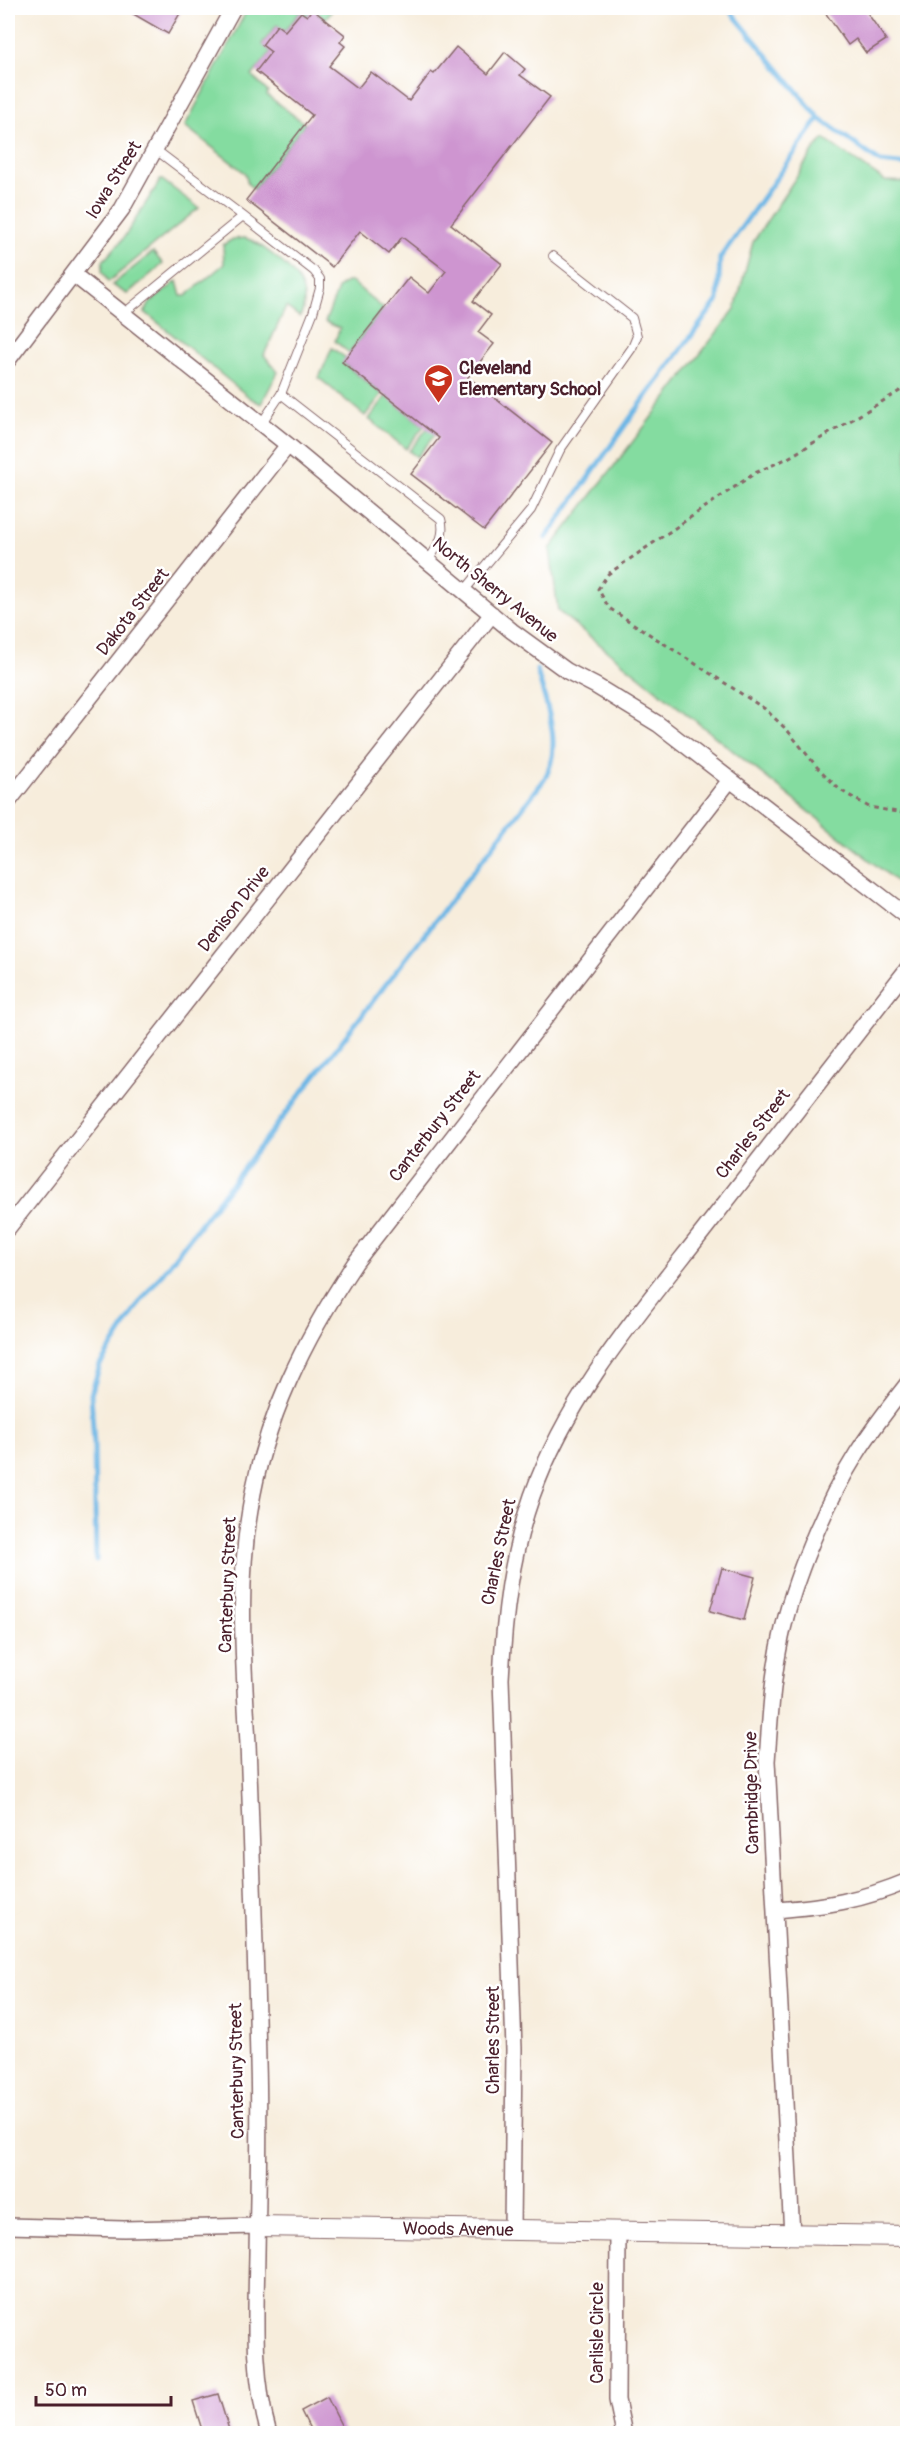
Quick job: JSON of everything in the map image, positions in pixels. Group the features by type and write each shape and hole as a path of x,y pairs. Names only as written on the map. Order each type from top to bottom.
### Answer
{"street":[{"name":"Iowa Street","path":"8,360 122,209 233,8"},
{"name":"North Sherry Avenue","path":"73,274 288,445 492,614 560,666 658,724 908,917"},
{"name":"Dakota Street","path":"8,802 288,445"},
{"name":"Denison Drive","path":"8,1228 492,614"},
{"name":"Canterbury Street","path":"268,2433 255,2358 258,2066 243,1595 245,1549 259,1465 274,1419 309,1336 355,1263 730,780"},
{"name":"Charles Street","path":"512,2230 514,2049 501,1679 510,1577 521,1529 532,1494 551,1451 568,1415 593,1376 640,1312 908,968"},
{"name":"Cambridge Drive","path":"792,2235 767,1761 773,1682 781,1636 808,1554 835,1493 856,1454 908,1383"},
{"path":"776,1910 849,1902 880,1893 908,1881"},
{"name":"Woods Avenue","path":"8,2226 124,2229 257,2226 908,2236"},
{"name":"Carlisle Circle","path":"618,2233 617,2400 624,2433"}],"lane":[{"path":"156,150 314,271 320,279 313,313 281,394 261,424"},
{"path":"123,314 243,216"},
{"path":"464,591 531,510 560,450 632,348 637,336 632,318 553,256"},
{"path":"281,394 441,519 444,529 442,539 428,561"}],"path":[{"path":"908,386 788,458 755,472 608,574 598,589 609,608 765,709 788,731 817,767 840,790 870,807 908,814"}],"green space":[{"path":"248,8 334,8 325,19 312,9 307,16 300,12 285,31 277,25 262,44 271,52 252,76 268,92 267,95 305,124 254,189 248,184 245,173 185,126"},
{"path":"824,139 885,181 907,182 907,890 558,611 550,549 735,309 753,242 816,147"},
{"path":"161,179 199,208 108,282 102,271 103,261 123,239"},
{"path":"245,238 260,245 294,274 304,298 300,317 286,307 264,355 278,372 261,404 250,398 145,312 150,303 177,281 181,296 186,296 224,264 223,245 233,239"},
{"path":"153,252 163,264 127,294 112,285"},
{"path":"352,282 384,309 349,353 335,341 340,328 325,322 339,287"},
{"path":"332,348 346,358 343,363 382,394 365,416 319,378"},
{"path":"386,396 424,426 406,449 369,419"},
{"path":"434,420 442,426 417,457 409,451"}],"building":[{"path":"123,8 183,8 168,34"},
{"path":"822,8 864,8 886,40 866,53 856,39 848,45"},
{"path":"312,9 345,35 340,42 345,46 329,66 358,88 371,72 409,101 431,72 434,74 456,47 488,74 505,52 525,69 520,75 550,97 451,224 502,264 473,301 491,315 478,332 494,344 468,377 552,443 484,530 411,474 439,438 342,362 409,277 429,293 446,271 402,237 389,254 360,231 332,267 246,200 312,115 256,71 271,52 262,45 277,25 285,31 301,12 307,16"},
{"path":"722,1568 755,1577 744,1620 710,1611"},
{"path":"218,2394 230,2433 203,2433 193,2401"},
{"path":"327,2397 345,2433 312,2433 301,2411"}],"waterway":[{"path":"728,8 819,118 880,162 908,165"},
{"path":"546,538 631,417 718,300 720,258 819,118"},
{"path":"96,1560 91,1394 100,1365 140,1302 544,780 550,767 553,739 537,670"}],"place":[{"name":"Cleveland Elementary School","path":"438,404"}]}
